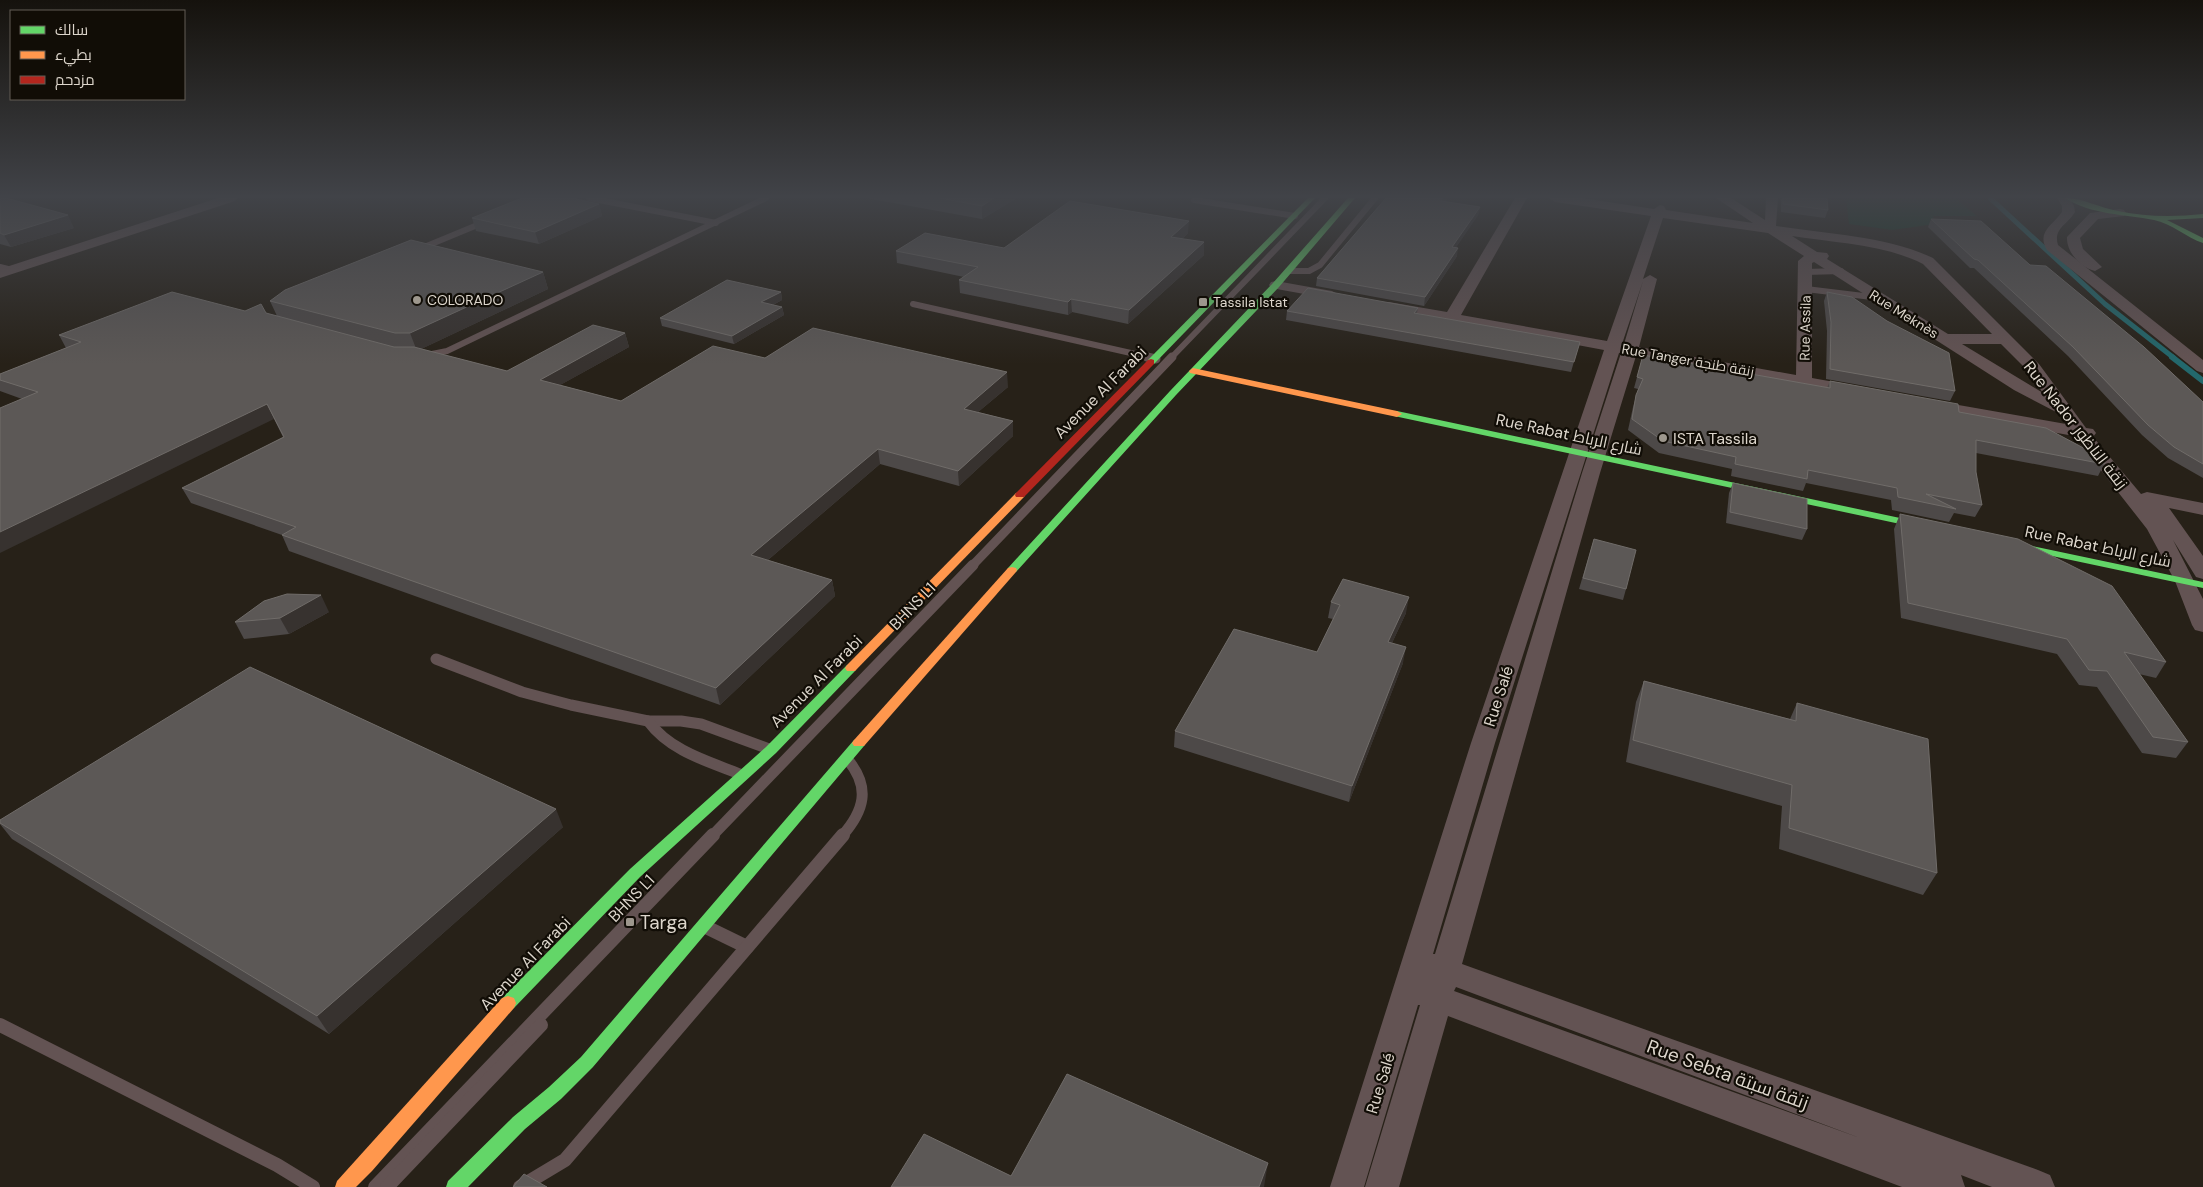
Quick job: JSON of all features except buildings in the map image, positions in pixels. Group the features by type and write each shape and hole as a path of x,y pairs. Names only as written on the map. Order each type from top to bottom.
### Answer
{"street":[{"path":"4,271 59,253"},
{"name":"Avenue Al Farabi","path":"344,1187 381,1148 443,1073 497,1014 642,866 770,750 1258,253"},
{"path":"455,1187 519,1123 588,1062 912,681 1193,371 1276,285 1303,253"},
{"path":"1452,317 1489,253"},
{"name":"Rue Salé","path":"1347,1187 1427,979 1587,454 1650,253"},
{"name":"Rue Meknès","path":"1811,253 1950,339 2020,387 2066,407"},
{"name":"Rue Nador زنقة الناظور","path":"1912,253 1928,261 2033,367 2066,407 2090,430 2146,502 2184,541 2203,573"},
{"name":"Rue Nador زنقة الناظور","path":"1928,253 1935,257 2049,368 2060,387 2066,407"},
{"path":"2060,253 2203,368"},
{"path":"2079,253 2203,352"},
{"name":"Rue Assila","path":"1804,382 1805,262 1817,257"},
{"name":"Rue Meknès","path":"1840,271 1880,298 1950,339"},
{"path":"1276,285 1344,298"},
{"name":"Rue Tanger زنقة طنجة","path":"1374,303 1871,394"},
{"path":"1950,339 2005,339"},
{"name":"Rue Rabat شارع الرباط","path":"1193,371 1944,530"},
{"path":"1918,402 2090,430"},
{"path":"2146,502 2203,508"},
{"path":"2146,502 2203,518"},
{"name":"Rue Nador زنقة الناظور","path":"2146,502 2157,529 2185,581 2203,625"},
{"name":"Rue Rabat شارع الرباط","path":"1992,540 2203,585"},
{"name":"Rue Salé","path":"1382,1187 1427,979"},
{"name":"Rue Sebta زنقة سبتة","path":"1427,979 1948,1187"},
{"name":"Rue Sebta زنقة سبتة","path":"1427,979 2038,1187"}],"lane":[{"path":"418,356 447,352 653,253"},
{"name":"BHNS L1","path":"375,1187 1273,253"},
{"name":"BHNS L1","path":"387,1187 1273,253"},
{"path":"1288,271 1309,271 1320,265 1330,253"},
{"path":"1805,272 1840,271"},
{"path":"1806,289 1880,298"},
{"path":"913,304 1156,358"},
{"path":"436,659 522,692 570,705 648,721 681,721 701,724 770,750"},
{"path":"648,721 654,732 676,747 744,775"},
{"path":"520,1187 565,1160 855,821 862,808 864,794 862,780 856,768 846,758"},
{"path":"705,926 747,947"},
{"path":"0,1025 277,1165 313,1187"}],"waterway":[{"path":"2050,253 2105,304 2174,358"},
{"path":"2172,357 2203,381"}],"traffic: fast":[{"path":"1151,362 1258,253"},
{"path":"1012,570 1304,253"},
{"path":"1397,414 1933,528"},
{"path":"2004,543 2203,585"},
{"path":"508,1003 635,873 771,750 851,668"},
{"path":"455,1187 519,1123 555,1093 587,1062 859,743"}],"traffic: slow":[{"path":"1193,371 1397,414"},
{"path":"851,668 1020,495"},
{"path":"859,743 1012,570"},
{"path":"344,1187 508,1003"}],"traffic: jam":[{"path":"1020,495 1151,362"}],"place":[{"name":"COLORADO","path":"417,300"},
{"name":"Tassila Istat","path":"1203,302"},
{"name":"ISTA Tassila","path":"1663,438"},
{"name":"Targa","path":"630,922"}]}
